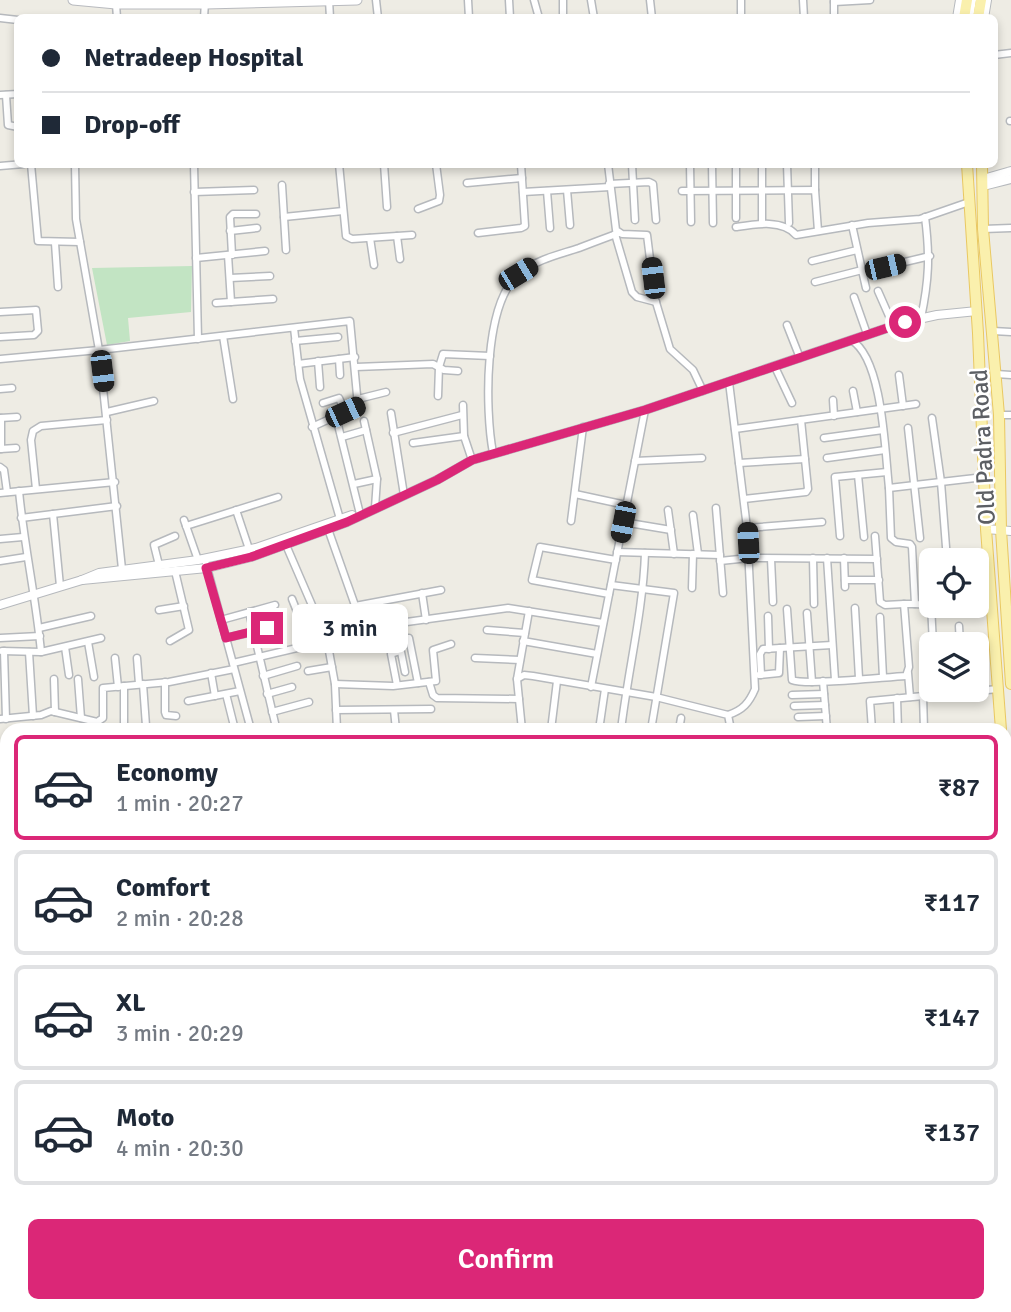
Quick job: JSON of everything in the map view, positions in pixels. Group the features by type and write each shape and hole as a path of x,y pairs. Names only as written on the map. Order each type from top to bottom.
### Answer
{"main road":[{"path":"74,0 116,4 358,0"},
{"name":"Old Padra Road","path":"967,168 977,311 986,529 1000,723"},
{"name":"Old Padra Road","path":"982,168 983,229 993,331 1006,531 1011,684"}],"street":[{"path":"834,1 867,0"},
{"path":"116,4 117,14"},
{"path":"3,95 8,125 14,126"},
{"path":"32,168 37,239 40,242 80,242"},
{"path":"75,168 76,219 99,351 115,482 122,569"},
{"path":"194,168 198,339"},
{"path":"339,168 346,236 352,239 412,234"},
{"path":"384,168 387,207"},
{"path":"418,209 439,201 436,168"},
{"path":"478,233 523,228 526,223 521,168"},
{"path":"608,168 616,230 632,292 637,297 656,302"},
{"path":"632,168 635,220"},
{"path":"690,168 691,222"},
{"path":"712,168 713,223"},
{"path":"736,168 736,218"},
{"path":"762,168 762,223"},
{"path":"788,168 789,223"},
{"path":"815,168 818,231"},
{"path":"983,183 1011,171"},
{"path":"467,183 522,178"},
{"path":"983,183 1011,179"},
{"path":"523,192 633,183 653,184 656,220"},
{"path":"282,185 286,250"},
{"path":"194,192 254,190"},
{"path":"567,190 569,225"},
{"path":"682,191 815,190"},
{"path":"547,191 550,228"},
{"path":"736,227 762,223 791,229 796,235 852,225 925,217 970,202"},
{"path":"284,217 343,211"},
{"path":"231,302 231,216 256,214"},
{"path":"921,318 930,256 925,217"},
{"path":"852,225 866,288"},
{"path":"230,231 257,228"},
{"path":"983,229 1011,228"},
{"path":"493,453 488,425 490,356 495,320 508,288 518,274 554,254 576,249 617,233 647,235 656,302 672,352 693,370 704,391"},
{"path":"397,236 400,259"},
{"path":"370,238 374,265"},
{"path":"55,243 58,287"},
{"path":"812,261 857,250"},
{"path":"196,258 265,251"},
{"path":"815,282 930,256"},
{"path":"230,278 270,276"},
{"path":"878,291 893,326"},
{"path":"854,297 867,334"},
{"path":"216,303 273,299"},
{"path":"0,312 36,310 38,331 34,335 0,337"},
{"path":"0,605 99,573 251,557 328,529 404,495 472,460 645,410 893,326 921,318 977,311"},
{"path":"0,359 99,351 350,321 358,406 313,427"},
{"path":"787,325 800,358"},
{"path":"294,328 298,364 313,427 340,519"},
{"path":"993,331 1011,332"},
{"path":"223,336 233,399"},
{"path":"295,341 338,337"},
{"path":"850,339 864,352 875,381 889,488 891,538 912,547 915,604"},
{"path":"438,396 439,367 443,354 490,356"},
{"path":"298,364 355,356"},
{"path":"339,359 340,375"},
{"path":"318,361 320,387"},
{"path":"356,367 433,364 444,370 458,371"},
{"path":"775,367 792,403"},
{"path":"996,374 1011,375"},
{"path":"900,375 903,406"},
{"path":"729,382 747,528 757,675"},
{"path":"0,389 12,388"},
{"path":"853,391 857,412"},
{"path":"358,400 386,392"},
{"path":"323,404 339,398 345,412"},
{"path":"833,400 834,416"},
{"path":"36,489 31,440 33,431 41,426 107,416 154,401"},
{"path":"735,429 916,404"},
{"path":"463,405 464,436 472,460"},
{"path":"591,687 645,410"},
{"path":"391,413 404,495"},
{"path":"393,433 462,415"},
{"path":"999,415 1011,415"},
{"path":"16,448 0,449 1,418 17,417"},
{"path":"932,418 946,548"},
{"path":"744,499 806,492 808,489 802,420"},
{"path":"364,421 377,479 374,508"},
{"path":"338,425 362,513"},
{"path":"571,521 583,427"},
{"path":"908,428 920,538"},
{"path":"342,437 366,430"},
{"path":"824,438 883,430"},
{"path":"413,443 464,436"},
{"path":"827,458 885,450"},
{"path":"635,461 702,458"},
{"path":"739,463 805,459"},
{"path":"0,467 4,470 3,493 115,482"},
{"path":"840,536 835,477 887,472"},
{"path":"858,475 864,537"},
{"path":"889,488 984,477"},
{"path":"354,484 377,479"},
{"path":"19,491 23,537 41,652"},
{"path":"575,494 626,505"},
{"path":"249,723 203,562 185,523 278,497"},
{"path":"21,518 117,506"},
{"path":"716,508 723,593"},
{"path":"236,510 249,549"},
{"path":"668,510 674,554"},
{"path":"82,580 175,571 362,513"},
{"path":"53,514 60,586"},
{"path":"692,588 695,554 693,515"},
{"path":"623,522 671,530"},
{"path":"747,528 822,522"},
{"path":"328,529 363,628"},
{"path":"986,529 1006,531"},
{"path":"159,565 154,545 175,536"},
{"path":"876,536 882,604 919,604"},
{"path":"0,539 23,537"},
{"path":"286,545 327,640 335,684 337,723"},
{"path":"609,594 532,580 540,547 616,556 645,553 748,558"},
{"path":"622,723 644,589 645,553"},
{"path":"0,561 26,557"},
{"path":"757,558 877,559"},
{"path":"813,558 814,604"},
{"path":"827,558 835,680"},
{"path":"844,558 845,584 879,580"},
{"path":"771,559 773,602"},
{"path":"170,641 189,630 175,571"},
{"path":"611,585 674,593 653,723"},
{"path":"355,607 441,590"},
{"path":"422,593 426,620"},
{"path":"292,599 310,645"},
{"path":"904,604 910,696"},
{"path":"221,620 275,605"},
{"path":"159,610 184,606"},
{"path":"101,638 41,652 2,651 3,719 55,712 92,722 100,720 103,718 103,688 165,682 211,673 363,628 508,608 603,623"},
{"path":"855,608 859,678"},
{"path":"787,609 792,680 795,682 906,676 908,673"},
{"path":"521,723 517,679 529,611"},
{"path":"249,612 275,723"},
{"path":"807,613 812,682"},
{"path":"0,638 39,632 91,616"},
{"path":"768,616 769,649"},
{"path":"880,617 883,677"},
{"path":"226,638 282,625"},
{"path":"959,626 959,632"},
{"path":"486,630 525,633"},
{"path":"409,638 418,683"},
{"path":"523,641 597,654"},
{"path":"88,642 94,677"},
{"path":"399,642 405,672"},
{"path":"335,684 397,685 429,682 438,678 434,648 451,644"},
{"path":"517,679 524,675 656,697 729,715 740,711 749,702 755,689 761,651 832,645"},
{"path":"65,647 69,675"},
{"path":"757,675 779,673 780,648"},
{"path":"397,685 391,654 400,651"},
{"path":"29,652 33,716"},
{"path":"115,658 121,686 124,723"},
{"path":"137,658 146,723"},
{"path":"475,658 520,660"},
{"path":"263,676 297,666"},
{"path":"308,671 332,667"},
{"path":"211,673 215,696"},
{"path":"54,679 55,712"},
{"path":"78,679 80,718"},
{"path":"552,723 557,681"},
{"path":"824,681 827,723"},
{"path":"165,682 164,712 169,716 176,716"},
{"path":"429,682 433,695 437,698 519,699"},
{"path":"267,694 292,687"},
{"path":"600,723 605,689"},
{"path":"989,690 998,689"},
{"path":"188,701 240,691"},
{"path":"226,694 233,723"},
{"path":"792,695 824,694"},
{"path":"872,723 870,701 919,695"},
{"path":"897,698 898,723"},
{"path":"272,712 309,702"},
{"path":"923,702 924,723"},
{"path":"794,706 825,705"},
{"path":"336,710 431,709"},
{"path":"394,710 395,723"},
{"path":"729,715 730,723"},
{"path":"798,718 826,716"},
{"path":"680,723 681,718"}],"green space":[{"path":"192,266 191,312 128,318 130,341 107,345 92,268"}],"route":[{"path":"267,628 226,638 206,568 251,557 347,522 437,480 472,460 645,410 905,322"}]}
